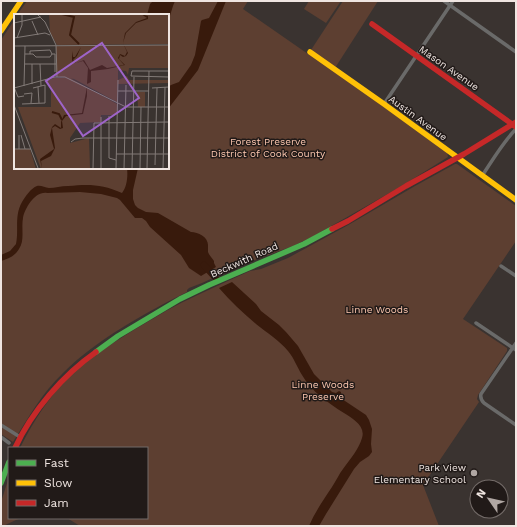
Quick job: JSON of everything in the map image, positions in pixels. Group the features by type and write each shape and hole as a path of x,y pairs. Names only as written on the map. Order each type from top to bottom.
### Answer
{"street":[{"path":"1,31 21,1"},
{"path":"444,1 516,52"},
{"path":"384,104 453,1"},
{"name":"Mason Avenue","path":"372,24 515,126"},
{"name":"Austin Avenue","path":"310,52 516,200"},
{"path":"482,176 512,133 515,126"},
{"name":"Beckwith Road","path":"15,447 20,437 40,407 64,377 80,363 118,336 180,299 304,244 348,222 406,186 515,126"},
{"path":"501,266 516,276"},
{"path":"476,323 514,349"},
{"path":"516,343 514,349 481,394 481,399 484,403 516,425"},
{"path":"1,425 20,437"},
{"path":"1,437 10,443"},
{"path":"1,483 8,465"}],"green space":[{"name":"Forest Preserve District of Cook County","path":"27,1 248,1 243,9 308,54 309,53 447,152 448,157 400,187 312,237 293,246 241,265 189,288 187,292 138,318 106,338 76,361 55,381 36,406 13,442 1,434 1,40 14,20 14,169 169,169 169,14 18,14"},
{"path":"309,1 341,1 326,23 304,9"},
{"path":"343,1 378,1 335,68 311,50"},
{"name":"Linne Woods Preserve","path":"457,164 516,206 516,241 463,319 507,348 507,351 478,395 477,399 479,402 423,485 439,526 80,526 69,519 148,519 148,447 21,447 44,407 74,372 87,361 129,333 168,310 250,271 261,269 288,258"},
{"path":"8,480 8,519 19,519 1,526 1,502"}],"shaded area":[{"path":"153,1 175,1 169,18 169,14 147,14 150,4"},
{"path":"218,1 226,1 198,70 169,108 169,86 179,82 191,65 195,55 201,21 209,18"},
{"path":"127,169 138,169 133,190 135,205 146,212 158,213 191,232 202,236 208,242 208,252 216,267 201,276 189,268 181,255 150,227 146,221 142,218 135,218 120,200 101,194 80,192 43,193 35,197 28,205 24,214 22,222 22,242 19,249 11,257 1,261 1,255 10,251 16,244 18,212 28,193 35,187 38,186 49,188 89,185 102,186 122,193 127,181"},
{"path":"232,282 256,304 261,311 286,332 298,346 314,374 332,392 341,392 342,399 366,415 369,420 372,429 372,452 354,469 319,526 309,526 340,473 359,446 363,434 362,430 358,423 320,396 306,381 288,351 277,340 246,316 219,288"}],"waterway":[{"path":"204,265 215,277"}],"traffic: fast":[{"path":"96,352 118,336 180,299 304,244 332,229"},
{"path":"1,483 8,465"}],"traffic: slow":[{"path":"1,31 21,1"},
{"path":"310,52 516,200"}],"traffic: jam":[{"path":"372,24 516,127"},
{"path":"332,229 464,154 516,122"},
{"path":"16,447 39,407 60,383 96,352"}],"place":[{"name":"Park View Elementary School","path":"474,473"}],"park label":[{"name":"Linne Woods","path":"377,309"}]}
